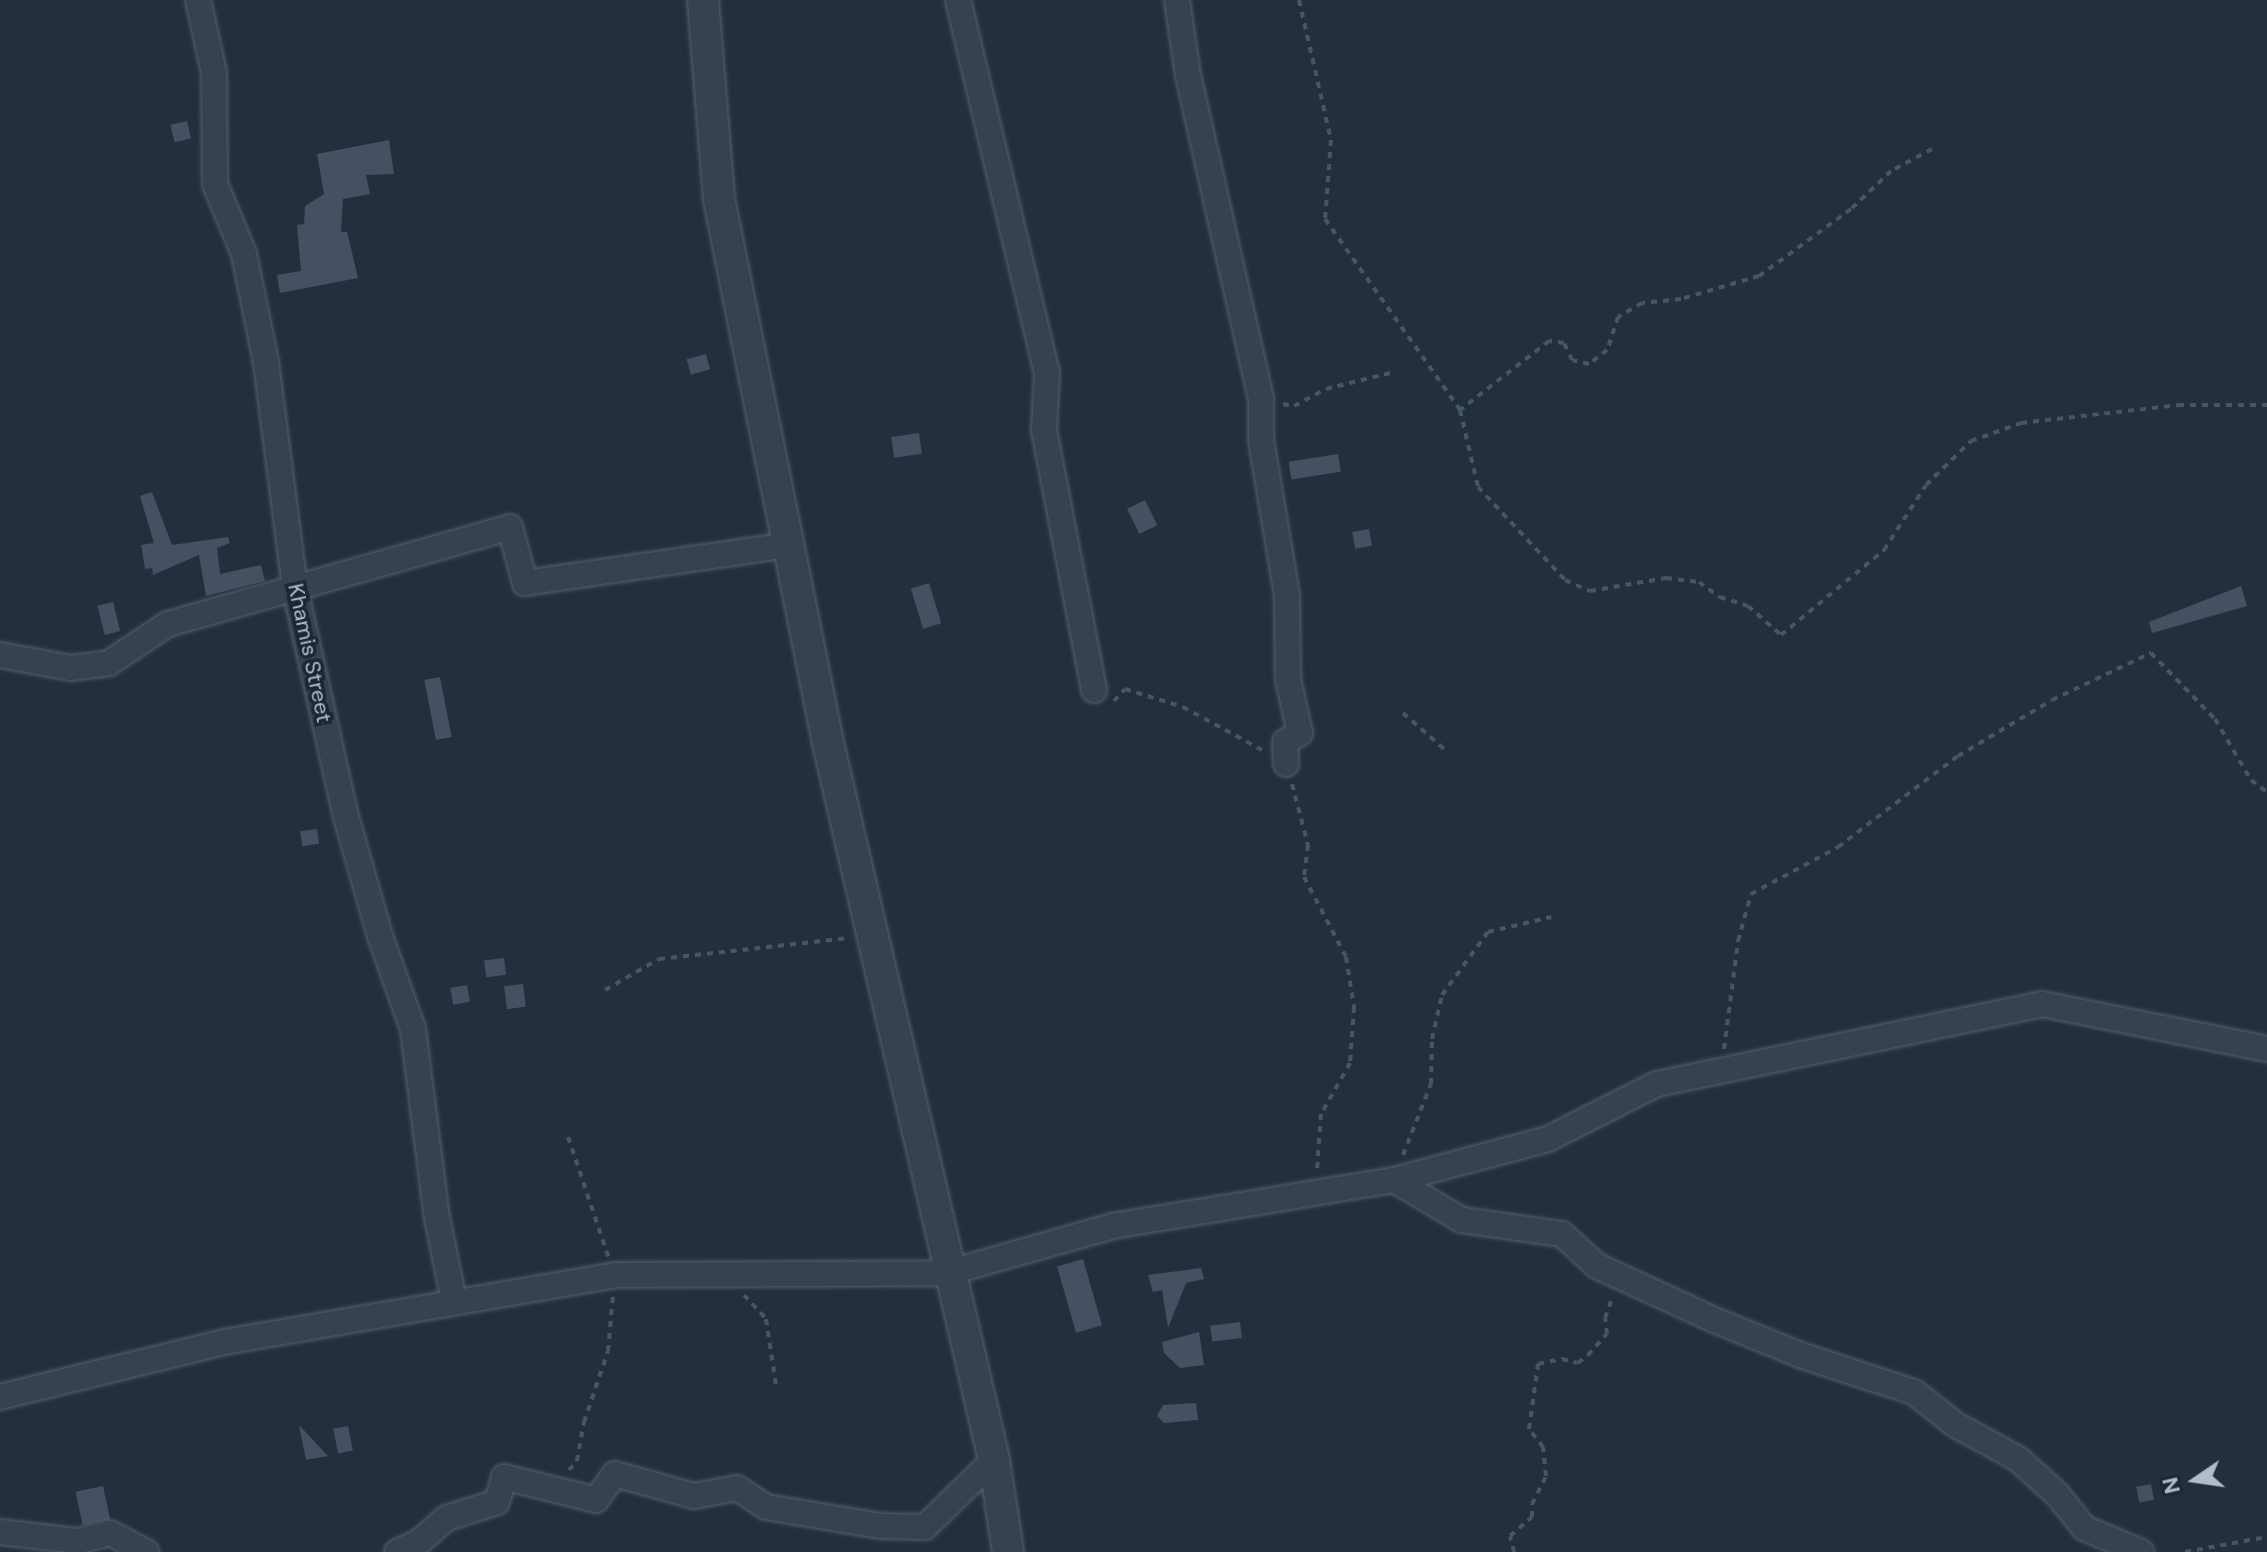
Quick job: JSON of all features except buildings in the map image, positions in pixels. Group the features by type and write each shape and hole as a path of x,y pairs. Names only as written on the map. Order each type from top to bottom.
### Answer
{"street":[{"name":"Khamis Street","path":"198,0 214,73 215,184 244,254 266,362 295,589 345,813 380,936 413,1029 437,1218 454,1301"},
{"path":"703,0 719,199 788,545 872,935 947,1273 994,1460 1008,1552"},
{"path":"958,0 1047,373 1044,430 1094,690"},
{"path":"1177,0 1188,75 1261,398 1261,440 1287,596 1288,679 1300,733 1285,742 1286,764"},
{"path":"0,655 71,668 109,663 168,624 510,527 525,583 788,545"},
{"path":"0,1397 224,1342 615,1275 947,1273 1113,1226 1394,1180 1548,1139 1657,1084 2042,1004 2267,1049"},
{"path":"1394,1180 1462,1220 1562,1234 1597,1266 1800,1355 1914,1392 1956,1425 2018,1459 2057,1494 2084,1528 2141,1552"},
{"path":"397,1552 419,1542 447,1518 497,1502 504,1477 554,1487 596,1500 615,1474 694,1496 737,1488 766,1507 881,1526 925,1527 994,1460"},
{"path":"0,1532 78,1541 110,1533 146,1552"}],"path":[{"path":"1299,0 1331,140 1325,219 1460,410 1478,487 1565,580 1590,591 1666,578 1699,582 1748,606 1781,635 1884,550 1926,485 1971,441 2021,423 2178,405 2267,405"},
{"path":"1460,410 1549,341 1564,343 1572,360 1589,364 1607,350 1618,317 1642,303 1681,299 1759,276 1851,209 1891,171 1932,149"},
{"path":"1261,398 1294,406 1326,389 1390,373"},
{"path":"1721,1071 1738,941 1751,894 1838,847 1958,756 2052,700 2151,653 2215,719 2251,780 2267,792"},
{"path":"1094,690 1114,701 1125,689 1183,707 1286,764 1308,845 1304,877 1346,957 1354,1007 1350,1063 1321,1114 1315,1192"},
{"path":"1403,713 1444,749"},
{"path":"1394,1180 1431,1084 1432,1039 1442,995 1488,932 1551,917"},
{"path":"605,990 659,959 872,935"},
{"path":"554,1487 577,1461 584,1422 608,1351 615,1275 568,1137"},
{"path":"727,1275 766,1319 776,1385"},
{"path":"1514,1552 1510,1536 1532,1517 1532,1504 1546,1476 1543,1447 1529,1429 1538,1364 1562,1359 1578,1363 1588,1355 1607,1334 1608,1300 1629,1280"},
{"path":"2185,1552 2267,1537"}]}
